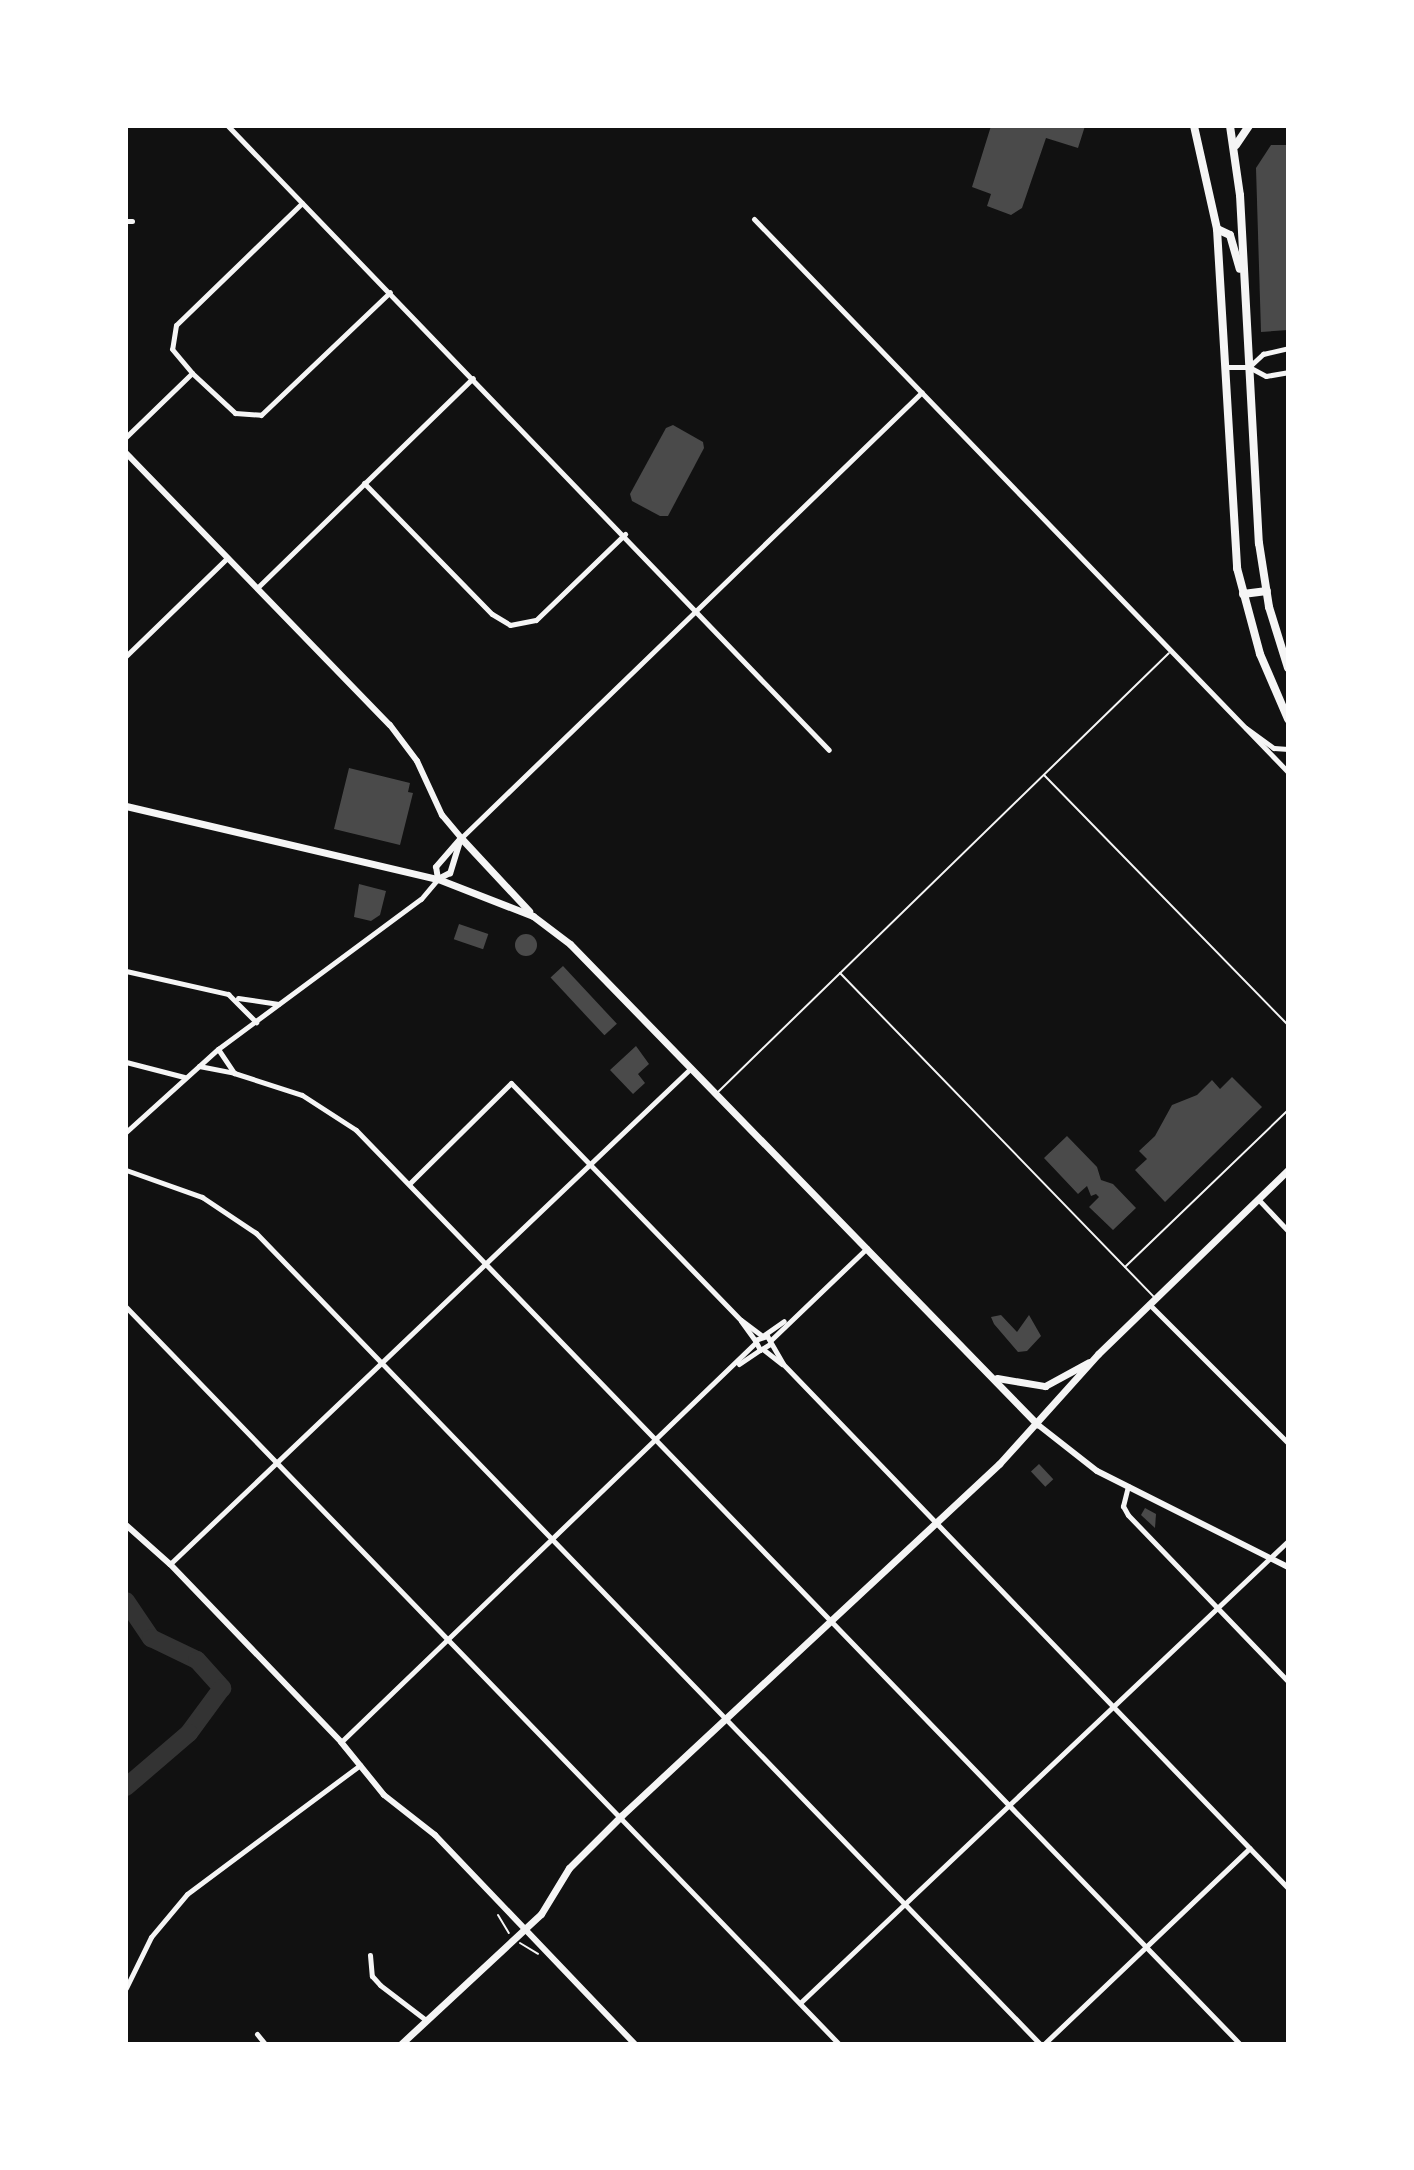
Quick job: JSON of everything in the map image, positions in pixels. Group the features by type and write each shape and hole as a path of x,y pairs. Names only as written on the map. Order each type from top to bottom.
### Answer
{"main road":[{"path":"1194,126 1217,229 1234,529 1243,594 1260,654 1288,719"},
{"path":"1230,126 1236,146 1255,500 1267,591 1288,668"},
{"path":"1236,146 1249,126"},
{"path":"1217,229 1230,235 1245,290"},
{"path":"1243,594 1267,591"},
{"path":"126,806 438,879 533,916"},
{"path":"461,838 533,916 570,944 1037,1424"},
{"path":"401,2044 524,1930 569,1868 621,1816 1037,1424 1094,1359 1288,1170"},
{"path":"995,1378 1045,1386 1094,1359"}],"street":[{"path":"228,126 625,534 829,750"},
{"path":"302,203 172,331 172,349 192,373 235,413 261,415 390,292"},
{"path":"754,219 1173,649 1288,772"},
{"path":"1249,367 1263,354 1288,348"},
{"path":"1225,367 1249,367 1266,376 1288,372"},
{"path":"126,437 192,373"},
{"path":"257,588 473,378"},
{"path":"438,879 436,867 461,838 922,392"},
{"path":"126,453 390,725 417,761 442,815 461,838"},
{"path":"364,483 497,620 517,626 536,620 625,534"},
{"path":"126,656 227,558"},
{"path":"1242,725 1274,748 1288,749"},
{"path":"126,1132 218,1049 421,899 438,879 450,873 461,838"},
{"path":"126,971 237,998 280,1004"},
{"path":"237,998 256,1022"},
{"path":"218,1049 234,1073"},
{"path":"126,1062 185,1077"},
{"path":"198,1066 283,1087 333,1112 410,1183 1240,2044"},
{"path":"170,1564 691,1068"},
{"path":"410,1183 511,1083 741,1320 763,1335 783,1364 1288,1888"},
{"path":"126,1170 202,1197 245,1223 1042,2044 1250,1848"},
{"path":"1258,1199 1288,1231"},
{"path":"738,1365 754,1342 785,1321 867,1248"},
{"path":"1152,1301 1288,1443"},
{"path":"126,1307 839,2044"},
{"path":"741,1320 754,1342 783,1364"},
{"path":"341,1742 448,1637 738,1365 770,1343 785,1321"},
{"path":"1037,1424 1082,1461 1288,1567"},
{"path":"1128,1486 1123,1506 1128,1515 1288,1681"},
{"path":"126,1525 170,1564 341,1742 391,1801 435,1835 635,2044"},
{"path":"800,2003 1111,1703 1288,1541"},
{"path":"126,1988 151,1937 187,1894 360,1765"},
{"path":"370,1955 372,1976 427,2021"},
{"path":"257,2034 265,2044"}],"lane":[{"path":"716,1095 1173,649"},
{"path":"1043,775 1288,1025"},
{"path":"839,972 1125,1267 1152,1301"},
{"path":"1125,1267 1288,1110"}],"path":[{"path":"496,1902 507,1931"}],"building":[{"path":"991,126 1085,126 1078,148 1046,138 1022,208 1011,215 987,206 991,194 972,187"},
{"path":"1271,145 1288,145 1288,330 1261,332 1256,168"},
{"path":"673,425 703,442 704,448 668,516 660,516 632,501 630,494 666,428"},
{"path":"349,768 410,783 408,792 413,793 400,845 334,829"},
{"path":"359,884 386,891 380,915 371,921 354,917"},
{"path":"459,924 488,934 483,949 454,939"},
{"path":"522,934 530,934 537,945 530,956 522,956 515,949 515,941"},
{"path":"563,966 617,1024 604,1035 551,978"},
{"path":"636,1046 649,1064 638,1074 645,1083 633,1094 610,1070"},
{"path":"1232,1077 1262,1107 1165,1202 1135,1170 1147,1159 1139,1151 1155,1136 1172,1105 1197,1095 1212,1080 1220,1089"},
{"path":"1067,1136 1097,1167 1101,1180 1113,1184 1136,1208 1113,1230 1089,1207 1099,1197 1096,1194 1091,1196 1087,1186 1078,1194 1044,1158"},
{"path":"1001,1315 1017,1332 1029,1315 1041,1336 1027,1351 1018,1352 991,1317"},
{"path":"1039,1464 1053,1479 1045,1487 1031,1472"},
{"path":"1145,1508 1156,1514 1155,1528 1141,1515"}],"waterway":[{"path":"126,1601 151,1638 197,1660 222,1688 189,1733 126,1787"}]}
